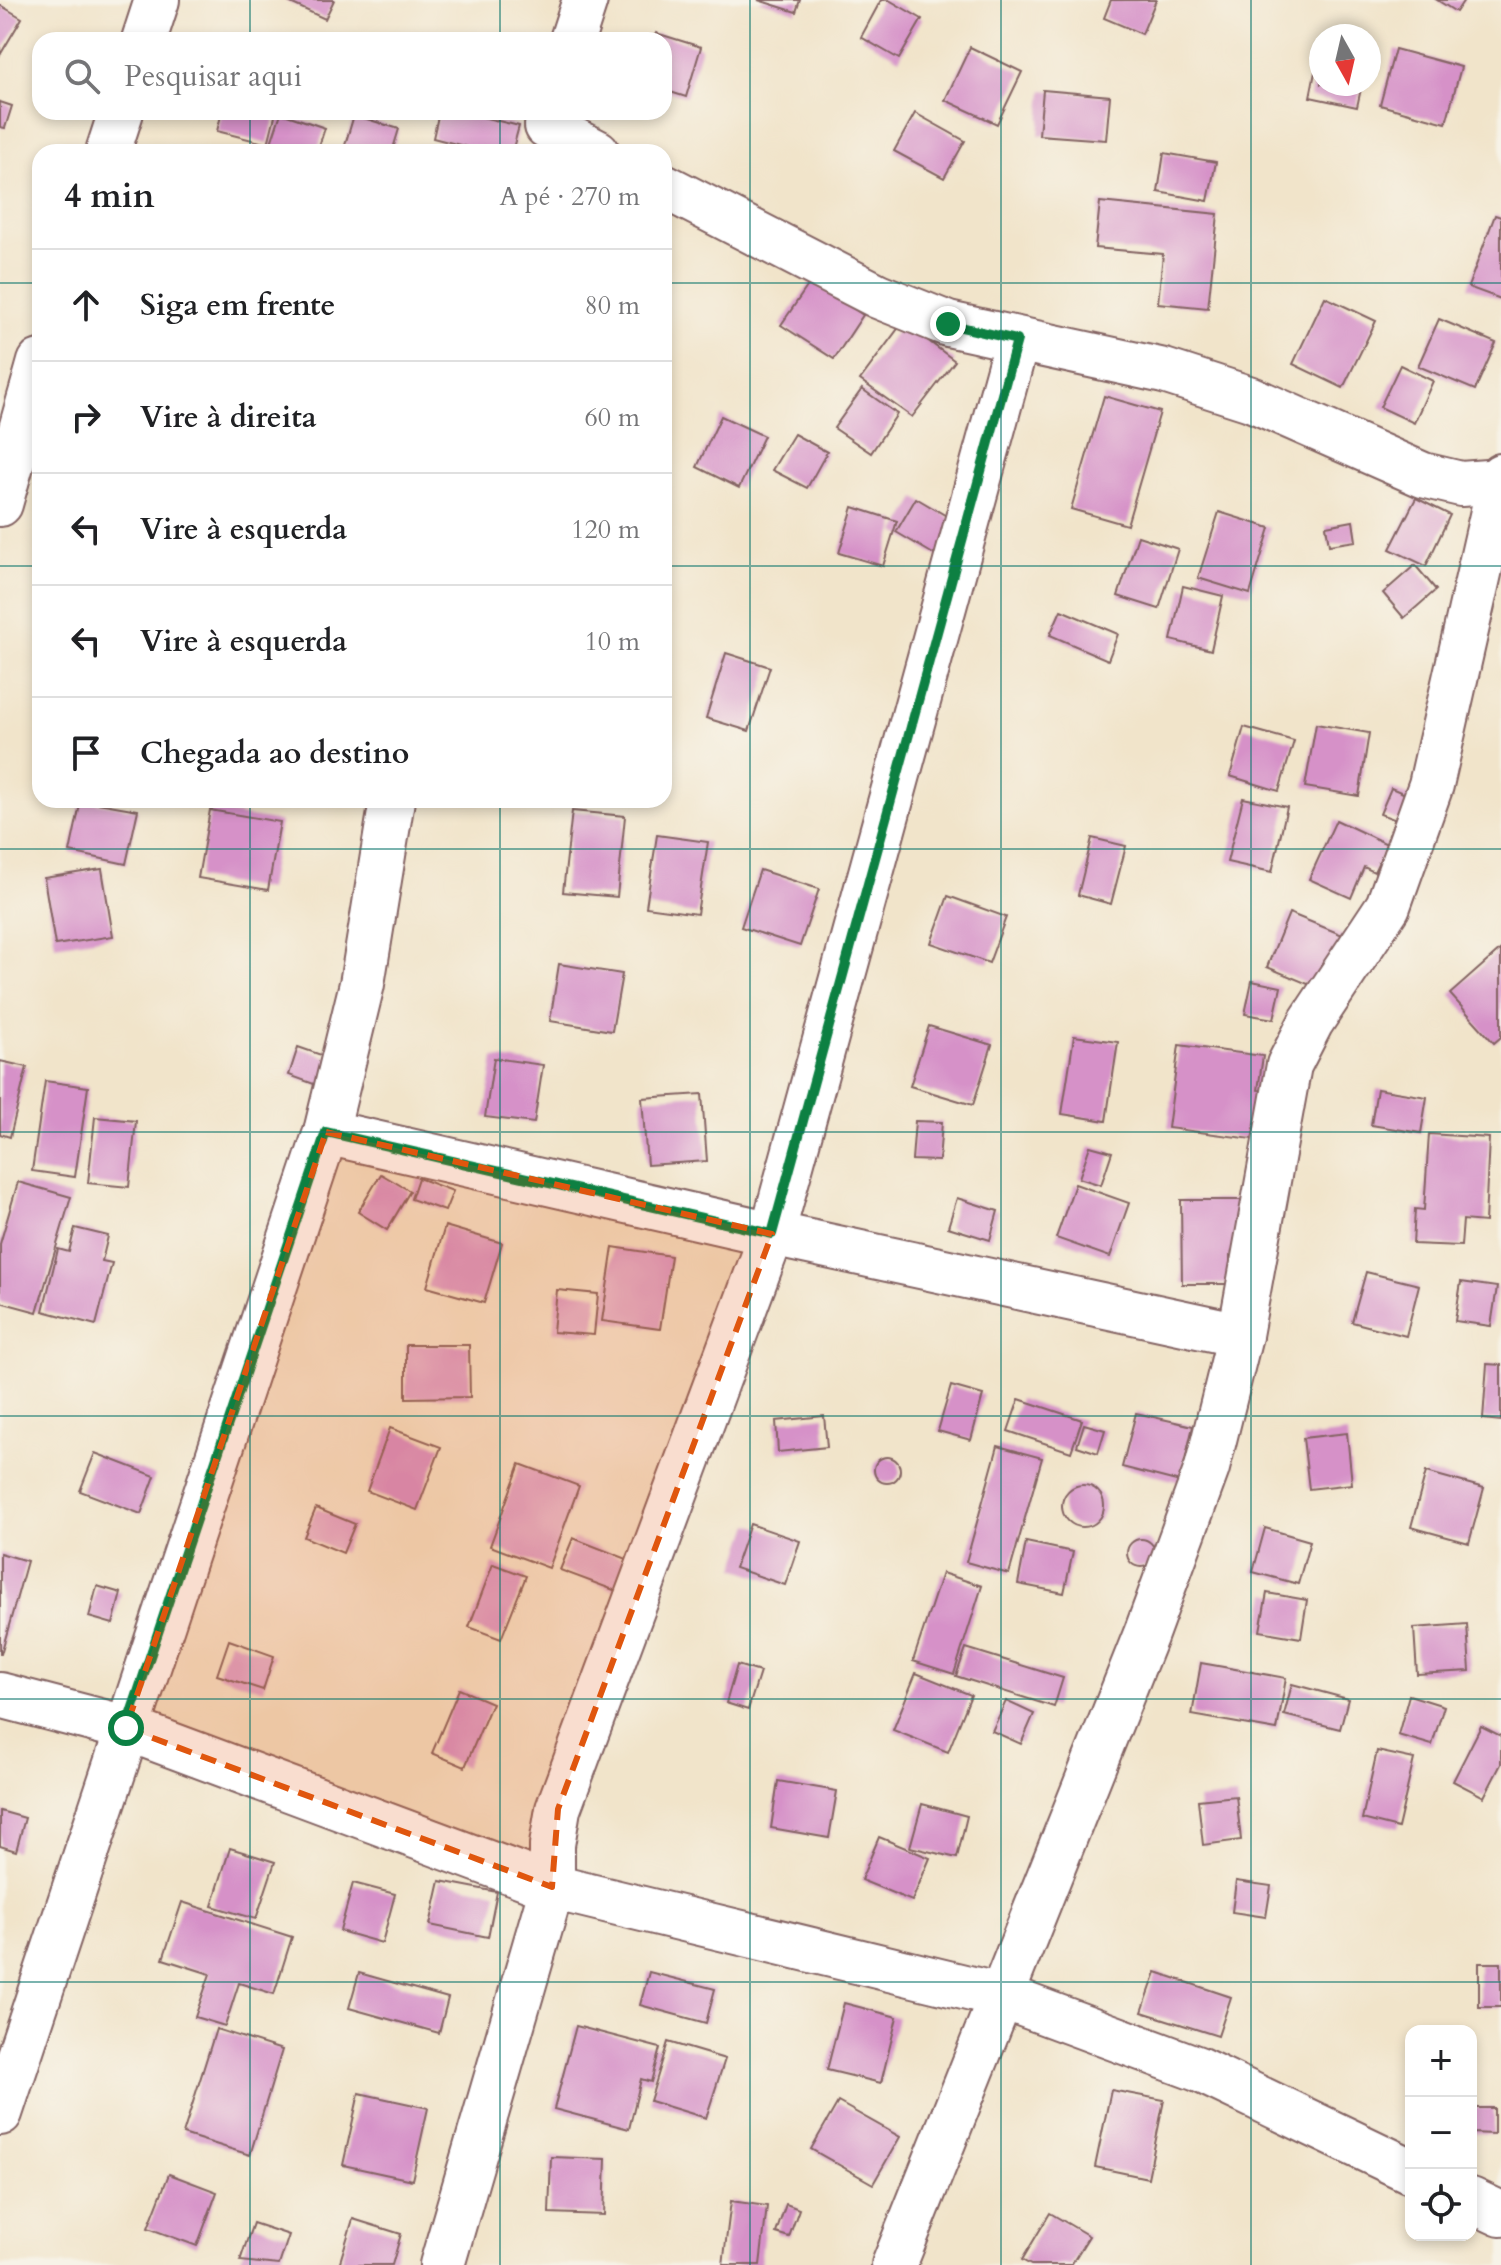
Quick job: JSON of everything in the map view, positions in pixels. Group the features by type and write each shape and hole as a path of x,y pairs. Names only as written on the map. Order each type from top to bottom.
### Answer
{"street":[{"path":"147,32 157,0"},
{"path":"575,32 585,0"},
{"path":"111,144 118,120"},
{"path":"545,130 578,144"},
{"path":"672,190 878,296 948,324 1164,371 1251,399 1423,475 1461,484 1500,479 1431,785 1388,906 1311,1022 1289,1065 1240,1335 1207,1468 1146,1634 894,2265"},
{"path":"442,2265 552,1887 552,1845 558,1809 772,1234 1017,340"},
{"path":"0,504 32,390"},
{"path":"0,2113 326,1132 362,984 391,808"},
{"path":"326,1132 772,1234 1240,1335"},
{"path":"0,1695 126,1728 552,1887 1001,1996 1198,2069 1407,2169"},
{"path":"1477,2203 1501,2214"}],"highlighted area":[{"path":"326,1132 772,1234 558,1809 552,1887 126,1728"}],"building":[{"path":"284,0 334,0 325,19"},
{"path":"758,0 800,0 796,12"},
{"path":"881,0 889,0 922,19 899,59 861,37"},
{"path":"1111,0 1156,0 1142,34 1104,18"},
{"path":"1437,0 1464,0 1456,12"},
{"path":"0,5 22,18 0,55"},
{"path":"672,38 701,47 686,97 672,93"},
{"path":"970,47 1022,72 997,124 945,100"},
{"path":"1395,49 1461,67 1446,123 1380,105"},
{"path":"1043,90 1110,96 1106,140 1039,135"},
{"path":"1310,96 1359,96 1357,107"},
{"path":"0,102 12,106 5,128 0,127"},
{"path":"915,113 965,141 944,178 894,151"},
{"path":"220,120 274,120 268,144 217,131"},
{"path":"279,120 302,120 325,128 320,144 271,144"},
{"path":"353,120 370,120 399,129 394,144 345,144"},
{"path":"437,120 495,120 519,126 514,144 456,144 433,138"},
{"path":"1164,153 1216,162 1208,201 1158,192"},
{"path":"1100,202 1218,214 1208,308 1158,303 1163,254 1095,248"},
{"path":"1495,215 1501,217 1501,299 1468,287"},
{"path":"811,281 863,315 834,359 781,325"},
{"path":"1325,297 1376,321 1343,388 1293,364"},
{"path":"1439,319 1496,343 1475,390 1418,366"},
{"path":"903,322 955,361 912,417 860,380"},
{"path":"1400,365 1433,381 1414,423 1380,407"},
{"path":"862,389 897,414 871,453 834,428"},
{"path":"1104,396 1160,412 1127,525 1071,509"},
{"path":"721,416 764,436 739,488 697,467"},
{"path":"794,434 827,452 807,488 772,470"},
{"path":"916,498 960,524 940,558 896,532"},
{"path":"1416,498 1450,515 1426,566 1390,549"},
{"path":"853,507 897,521 883,566 839,553"},
{"path":"1219,512 1270,528 1250,594 1198,578"},
{"path":"1353,521 1356,541 1329,545 1326,526"},
{"path":"1138,536 1178,549 1159,609 1118,596"},
{"path":"1415,565 1436,590 1404,618 1383,593"},
{"path":"1183,586 1223,596 1211,650 1171,640"},
{"path":"1061,610 1118,634 1108,660 1050,635"},
{"path":"726,653 770,667 749,731 706,718"},
{"path":"1316,724 1369,733 1359,796 1305,787"},
{"path":"1244,727 1294,741 1279,791 1230,776"},
{"path":"1391,788 1420,800 1410,825 1380,814"},
{"path":"1243,798 1287,807 1272,872 1227,862"},
{"path":"79,808 138,810 126,864 70,852"},
{"path":"210,810 280,822 268,890 198,878"},
{"path":"572,811 625,816 617,897 563,892"},
{"path":"1336,820 1387,844 1374,872 1364,867 1351,898 1309,879"},
{"path":"657,835 708,842 697,914 646,907"},
{"path":"1092,838 1126,846 1111,904 1078,895"},
{"path":"102,869 113,936 55,945 44,878"},
{"path":"760,870 819,889 800,946 741,927"},
{"path":"948,896 1006,917 989,963 931,943"},
{"path":"1289,913 1350,938 1327,992 1267,967"},
{"path":"1501,949 1501,1037 1494,1043 1450,994"},
{"path":"559,964 622,974 612,1031 550,1021"},
{"path":"1252,981 1281,987 1274,1019 1245,1014"},
{"path":"929,1026 992,1045 973,1105 910,1086"},
{"path":"1074,1036 1118,1042 1106,1121 1062,1114"},
{"path":"1179,1045 1263,1056 1258,1090 1274,1092 1267,1141 1168,1128"},
{"path":"298,1047 333,1059 322,1087 289,1075"},
{"path":"494,1058 543,1065 534,1123 485,1117"},
{"path":"0,1061 27,1067 10,1137 0,1134"},
{"path":"45,1081 88,1087 75,1177 32,1171"},
{"path":"1377,1089 1427,1097 1421,1133 1371,1125"},
{"path":"702,1094 707,1161 647,1165 642,1098"},
{"path":"95,1117 136,1121 129,1187 88,1183"},
{"path":"915,1121 942,1122 939,1161 912,1160"},
{"path":"1429,1134 1489,1138 1485,1222 1463,1220 1461,1246 1413,1244 1415,1209 1424,1210"},
{"path":"1090,1146 1112,1152 1101,1185 1079,1178"},
{"path":"381,1174 410,1191 387,1230 358,1212"},
{"path":"418,1178 453,1191 445,1211 411,1199"},
{"path":"18,1182 71,1197 37,1312 0,1302 0,1244"},
{"path":"1075,1184 1129,1203 1110,1257 1056,1238"},
{"path":"957,1198 998,1211 990,1240 948,1227"},
{"path":"1181,1200 1246,1200 1246,1256 1230,1256 1230,1284 1182,1284"},
{"path":"445,1226 502,1243 484,1303 427,1287"},
{"path":"75,1228 108,1236 102,1261 112,1263 96,1325 43,1311 58,1249 69,1252"},
{"path":"613,1247 671,1256 660,1329 602,1321"},
{"path":"1366,1272 1419,1285 1406,1336 1352,1322"},
{"path":"1461,1282 1497,1287 1491,1326 1455,1321"},
{"path":"557,1290 598,1294 594,1335 553,1332"},
{"path":"406,1345 469,1345 470,1397 406,1398"},
{"path":"1487,1364 1501,1365 1501,1421 1483,1419"},
{"path":"951,1386 983,1395 971,1440 938,1431"},
{"path":"1019,1399 1082,1420 1071,1452 1008,1431"},
{"path":"1136,1413 1193,1426 1180,1482 1122,1467"},
{"path":"824,1416 827,1447 778,1452 776,1421"},
{"path":"1084,1424 1105,1430 1098,1453 1077,1446"},
{"path":"390,1428 441,1447 417,1510 367,1491"},
{"path":"1347,1433 1352,1484 1309,1489 1303,1438"},
{"path":"998,1446 1042,1458 1009,1574 966,1562"},
{"path":"95,1453 155,1476 141,1514 80,1491"},
{"path":"887,1457 896,1461 900,1470 896,1479 887,1483 878,1479 874,1470 878,1461"},
{"path":"520,1464 579,1486 549,1568 490,1546"},
{"path":"1426,1472 1484,1488 1469,1543 1411,1527"},
{"path":"1083,1485 1098,1491 1104,1506 1098,1521 1083,1527 1068,1521 1062,1506 1068,1491"},
{"path":"316,1508 355,1524 343,1553 304,1537"},
{"path":"750,1524 800,1541 785,1585 735,1568"},
{"path":"1265,1528 1310,1541 1298,1584 1253,1572"},
{"path":"573,1538 640,1564 627,1595 560,1570"},
{"path":"1141,1539 1151,1543 1155,1553 1151,1563 1141,1567 1131,1563 1127,1553 1131,1543"},
{"path":"1026,1542 1073,1552 1064,1593 1018,1584"},
{"path":"0,1553 27,1561 1,1654 0,1654"},
{"path":"493,1564 526,1576 501,1639 469,1627"},
{"path":"942,1573 982,1586 954,1674 913,1661"},
{"path":"97,1586 121,1593 113,1624 89,1617"},
{"path":"1267,1593 1307,1600 1301,1638 1260,1631"},
{"path":"1467,1624 1470,1671 1417,1674 1414,1628"},
{"path":"229,1640 274,1656 263,1690 217,1675"},
{"path":"966,1648 1063,1678 1054,1707 956,1676"},
{"path":"1201,1663 1286,1678 1277,1730 1192,1715"},
{"path":"737,1665 760,1672 748,1710 726,1703"},
{"path":"916,1673 971,1695 948,1752 893,1730"},
{"path":"1292,1684 1348,1699 1340,1729 1284,1715"},
{"path":"459,1689 492,1703 465,1767 432,1753"},
{"path":"1409,1695 1444,1706 1432,1745 1398,1735"},
{"path":"1006,1701 1034,1714 1021,1744 992,1731"},
{"path":"1481,1726 1501,1736 1501,1764 1484,1797 1453,1781"},
{"path":"1377,1751 1414,1759 1398,1828 1362,1819"},
{"path":"778,1781 837,1791 829,1838 771,1828"},
{"path":"1236,1796 1241,1840 1203,1845 1198,1800"},
{"path":"922,1804 967,1816 957,1858 910,1847"},
{"path":"0,1811 25,1818 16,1851 0,1846"},
{"path":"879,1837 930,1858 912,1901 861,1880"},
{"path":"230,1848 275,1862 256,1919 212,1906"},
{"path":"440,1881 497,1892 488,1937 430,1925"},
{"path":"1236,1881 1271,1886 1266,1917 1232,1912"},
{"path":"353,1883 395,1894 382,1943 340,1931"},
{"path":"182,1902 292,1937 274,1994 239,1983 225,2026 195,2017 210,1974 163,1959"},
{"path":"1479,1963 1501,1963 1501,2007 1479,2007"},
{"path":"649,1972 715,1989 706,2023 640,2005"},
{"path":"1156,1972 1231,1997 1218,2036 1142,2012"},
{"path":"359,1973 448,1998 439,2033 349,2008"},
{"path":"844,2003 897,2017 881,2083 827,2070"},
{"path":"576,2026 660,2048 651,2082 641,2079 629,2129 554,2109"},
{"path":"216,2029 282,2050 250,2155 183,2134"},
{"path":"668,2042 725,2059 706,2118 650,2101"},
{"path":"1111,2090 1164,2100 1148,2178 1095,2167"},
{"path":"359,2093 428,2108 412,2180 343,2165"},
{"path":"838,2102 900,2137 873,2184 811,2149"},
{"path":"1477,2108 1494,2108 1494,2134 1477,2133"},
{"path":"551,2157 606,2159 604,2215 549,2213"},
{"path":"169,2174 217,2192 197,2246 148,2228"},
{"path":"731,2201 767,2206 760,2265 723,2265"},
{"path":"786,2204 799,2209 789,2237 776,2233"},
{"path":"1050,2213 1089,2236 1071,2265 1031,2265 1022,2260"},
{"path":"353,2219 401,2234 392,2265 339,2265"},
{"path":"253,2223 289,2235 279,2265 240,2261"}],"route":[{"path":"126,1728 326,1132 772,1234 895,776 1017,340 948,324"}]}
